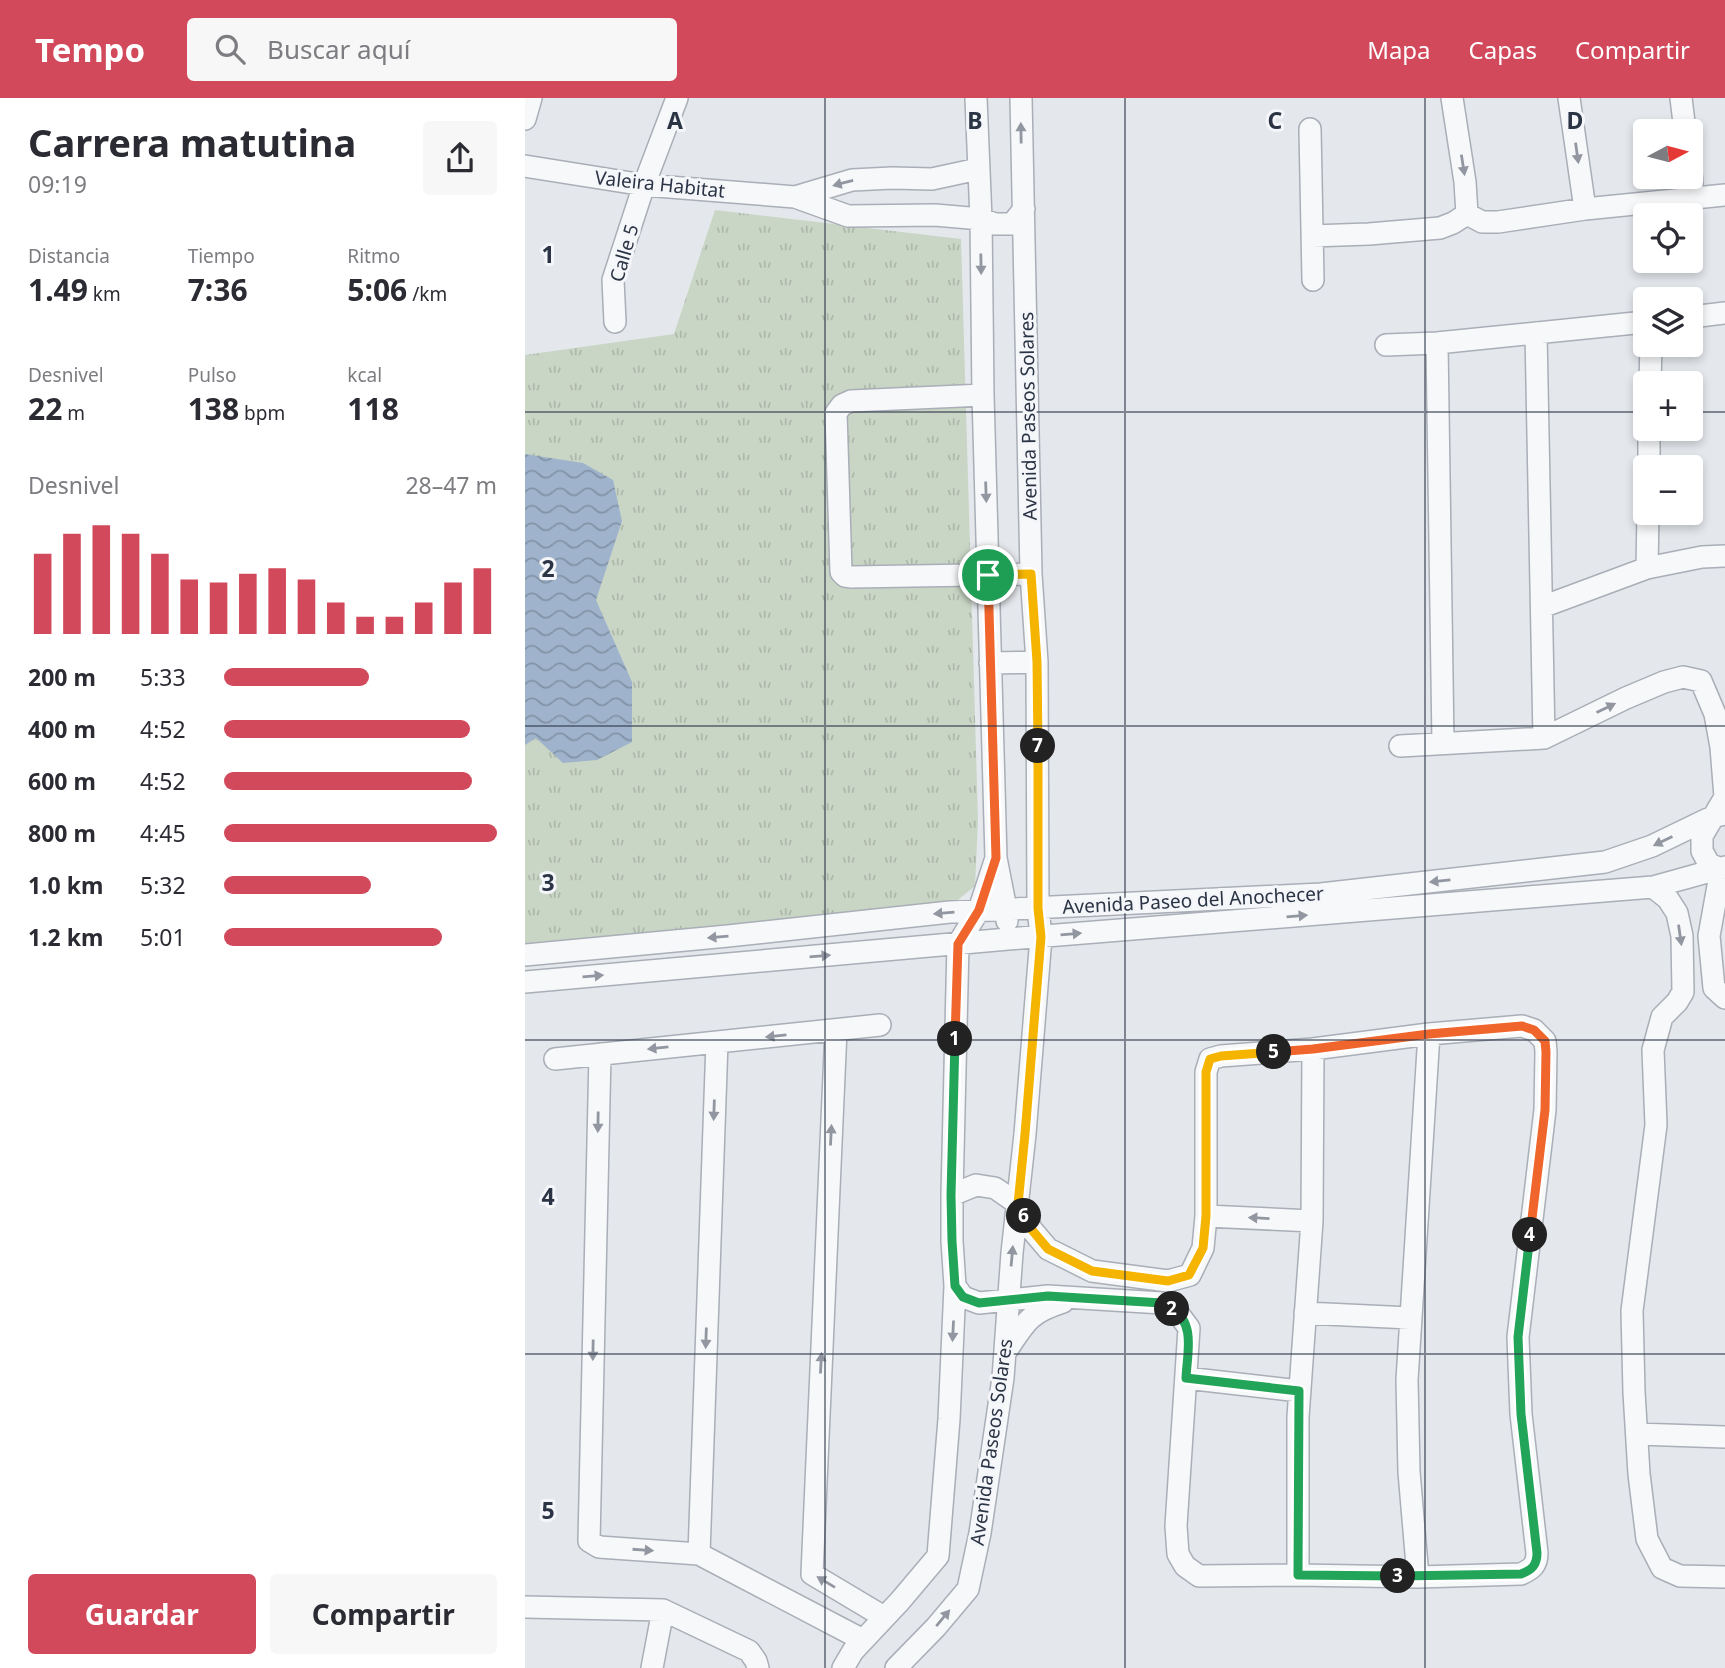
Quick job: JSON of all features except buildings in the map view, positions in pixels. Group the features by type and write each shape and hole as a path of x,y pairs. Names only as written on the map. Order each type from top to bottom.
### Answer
{"street":[{"path":"525,119 531,98"},
{"name":"Calle 5","path":"615,323 613,280 677,98"},
{"path":"976,98 996,858 1006,909 1008,939"},
{"name":"Avenida Paseos Solares","path":"897,1668 968,1589 980,1534 1003,1378 1041,937 1038,908 1037,662 1031,574 1021,98"},
{"path":"1452,98 1465,182 1467,214"},
{"path":"1570,98 1585,209"},
{"path":"1682,98 1684,119"},
{"path":"1310,130 1313,280"},
{"name":"Valeira Habitat","path":"525,166 645,185 795,197 848,216 935,215 1012,224 1024,209"},
{"name":"Valeira Habitat","path":"795,197 852,180 932,179 978,169"},
{"path":"932,179 935,215"},
{"path":"1692,189 1693,197"},
{"path":"1467,214 1482,222 1498,222 1585,209 1725,195"},
{"path":"1312,236 1440,228 1467,214"},
{"path":"1703,316 1725,313"},
{"path":"1386,345 1437,343 1633,323"},
{"path":"1536,332 1544,738"},
{"path":"1437,343 1443,743"},
{"path":"983,395 851,401 842,405 836,413 841,572 852,577 1031,574"},
{"path":"1647,568 1648,525"},
{"path":"1542,607 1647,568 1725,556"},
{"path":"990,663 1037,662"},
{"path":"1400,746 1544,738 1664,682 1683,677 1701,681 1715,714 1723,746 1725,797 1718,815 1702,836 1702,851 1709,864 1723,868 1709,936 1720,993 1683,992"},
{"name":"Avenida Paseo del Anochecer","path":"525,955 950,912 1321,894 1605,862 1652,846 1718,815"},
{"path":"958,944 979,910 996,858"},
{"name":"Avenida Paseo del Anochecer","path":"525,982 1008,939 1653,887 1723,868"},
{"path":"1653,887 1668,899 1677,914 1682,936 1683,992 1662,1017 1653,1051 1657,1125 1632,1311 1639,1474 1647,1539 1662,1568 1681,1576 1725,1577"},
{"name":"Avenida Paseos Solares","path":"843,1668 853,1651 937,1556 949,1419 955,1286 951,1195 958,944"},
{"path":"555,1059 880,1025"},
{"path":"951,1195 976,1185 995,1188 1018,1204 1032,1230 1048,1249 1059,1255 1092,1271 1168,1281 1189,1275 1203,1248 1206,1216 1206,1072 1210,1059 1429,1034 1522,1026 1534,1030 1545,1041 1545,1110 1518,1337 1521,1414 1537,1562 1530,1570 1521,1574 1418,1577 1199,1576 1185,1566 1178,1554 1176,1526 1189,1328 1177,1312 1162,1303 1048,1296 979,1303 963,1297 955,1286"},
{"path":"836,1030 812,1574 884,1617"},
{"path":"1418,1577 1409,1472 1407,1380 1429,1034"},
{"path":"699,1554 717,1042"},
{"path":"1298,1575 1299,1391 1312,1221 1313,1049"},
{"path":"600,1054 589,1541 599,1547 699,1554 863,1640"},
{"path":"1206,1216 1312,1221"},
{"path":"1004,1354 1027,1320 1044,1308 1075,1299"},
{"path":"1305,1313 1410,1318"},
{"path":"1186,1378 1299,1391"},
{"path":"1637,1434 1725,1437"},
{"path":"525,1607 663,1610 749,1651 758,1668"},
{"path":"652,1668 663,1610"}],"green space":[{"path":"715,210 961,239 978,820 975,886 954,903 525,949 525,355 674,334"}],"water":[{"path":"525,454 583,463 613,480 622,521 596,600 632,682 632,742 597,760 563,763 536,738 525,745"}],"route":[{"path":"1031,574 1037,662 1038,908 1041,937 1018,1204 1032,1230 1048,1249 1092,1271 1168,1281 1189,1275 1203,1248 1206,1216 1206,1072 1210,1059 1429,1034 1522,1026 1534,1030 1545,1041 1545,1110 1518,1337 1521,1414 1537,1553 1537,1562 1530,1570 1521,1574 1418,1577 1298,1575 1299,1391 1186,1378 1189,1328 1177,1312 1162,1303 1048,1296 979,1303 963,1297 955,1286 951,1195 958,944 979,910 996,858 988,575 1031,574"}]}
